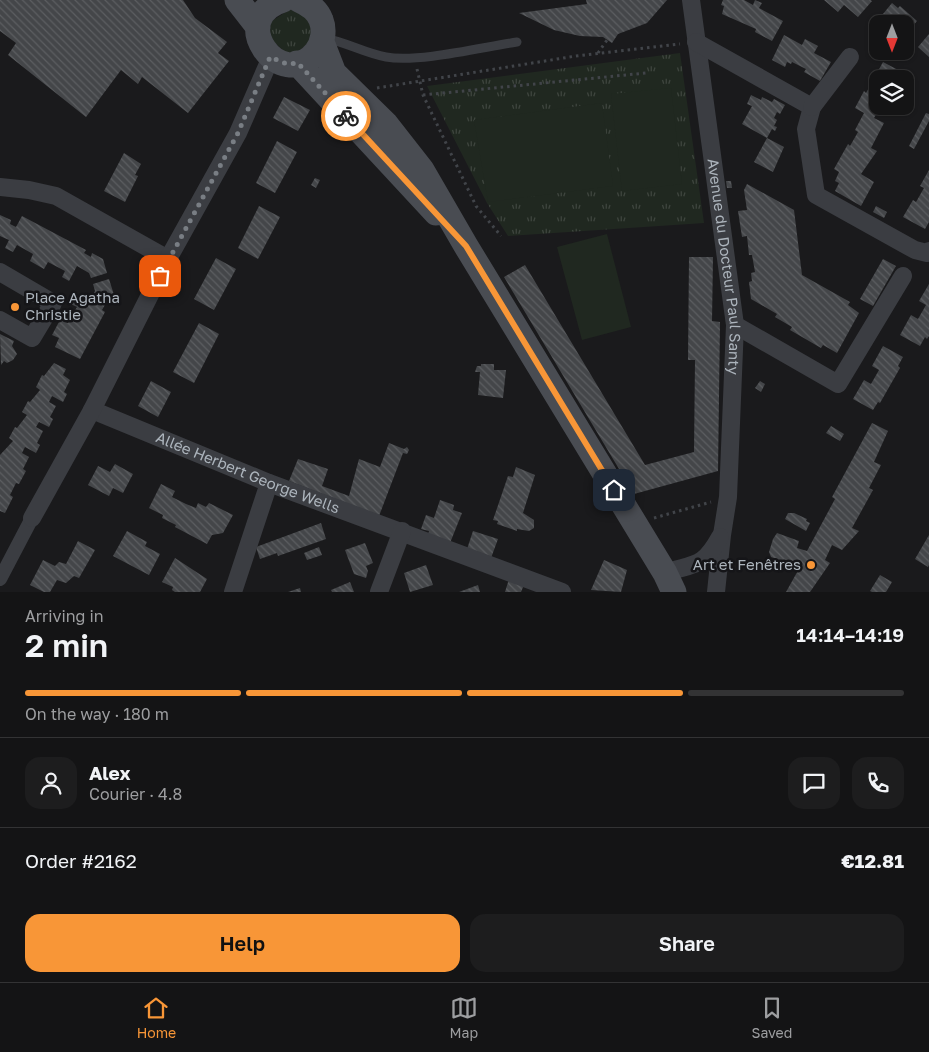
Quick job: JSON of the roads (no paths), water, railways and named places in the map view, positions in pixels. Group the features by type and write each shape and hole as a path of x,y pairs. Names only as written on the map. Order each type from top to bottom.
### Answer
{"main road":[{"path":"237,0 258,27 262,48 270,57 287,64 298,63 312,56 322,40"},
{"path":"258,27 268,8 283,0"},
{"path":"299,0 317,12 321,20 322,40 334,73 386,124 422,170 670,582"},
{"path":"298,63 466,246"}],"street":[{"name":"Avenue du Docteur Paul Santy","path":"691,0 691,42 735,324 728,497 716,592"},
{"path":"691,42 812,107"},
{"path":"0,579 92,410 168,259 238,133 270,57"},
{"path":"850,57 812,107 806,129 816,195 915,250 927,253 929,251"},
{"path":"0,187 30,190 56,196 168,259"},
{"path":"0,272 53,303 32,338 0,320"},
{"path":"735,324 838,384 903,276"},
{"name":"Allée Herbert George Wells","path":"92,410 269,483 562,592"},
{"path":"233,592 269,483"},
{"path":"379,592 402,531"},
{"name":"Avenue du Docteur Paul Santy","path":"670,582 710,555 722,535"}],"lane":[{"path":"322,40 334,40 387,57 415,57 517,42"}],"place":[{"name":"Place Agatha Christie","path":"15,307"},
{"name":"Art et Fenêtres","path":"811,565"}]}
